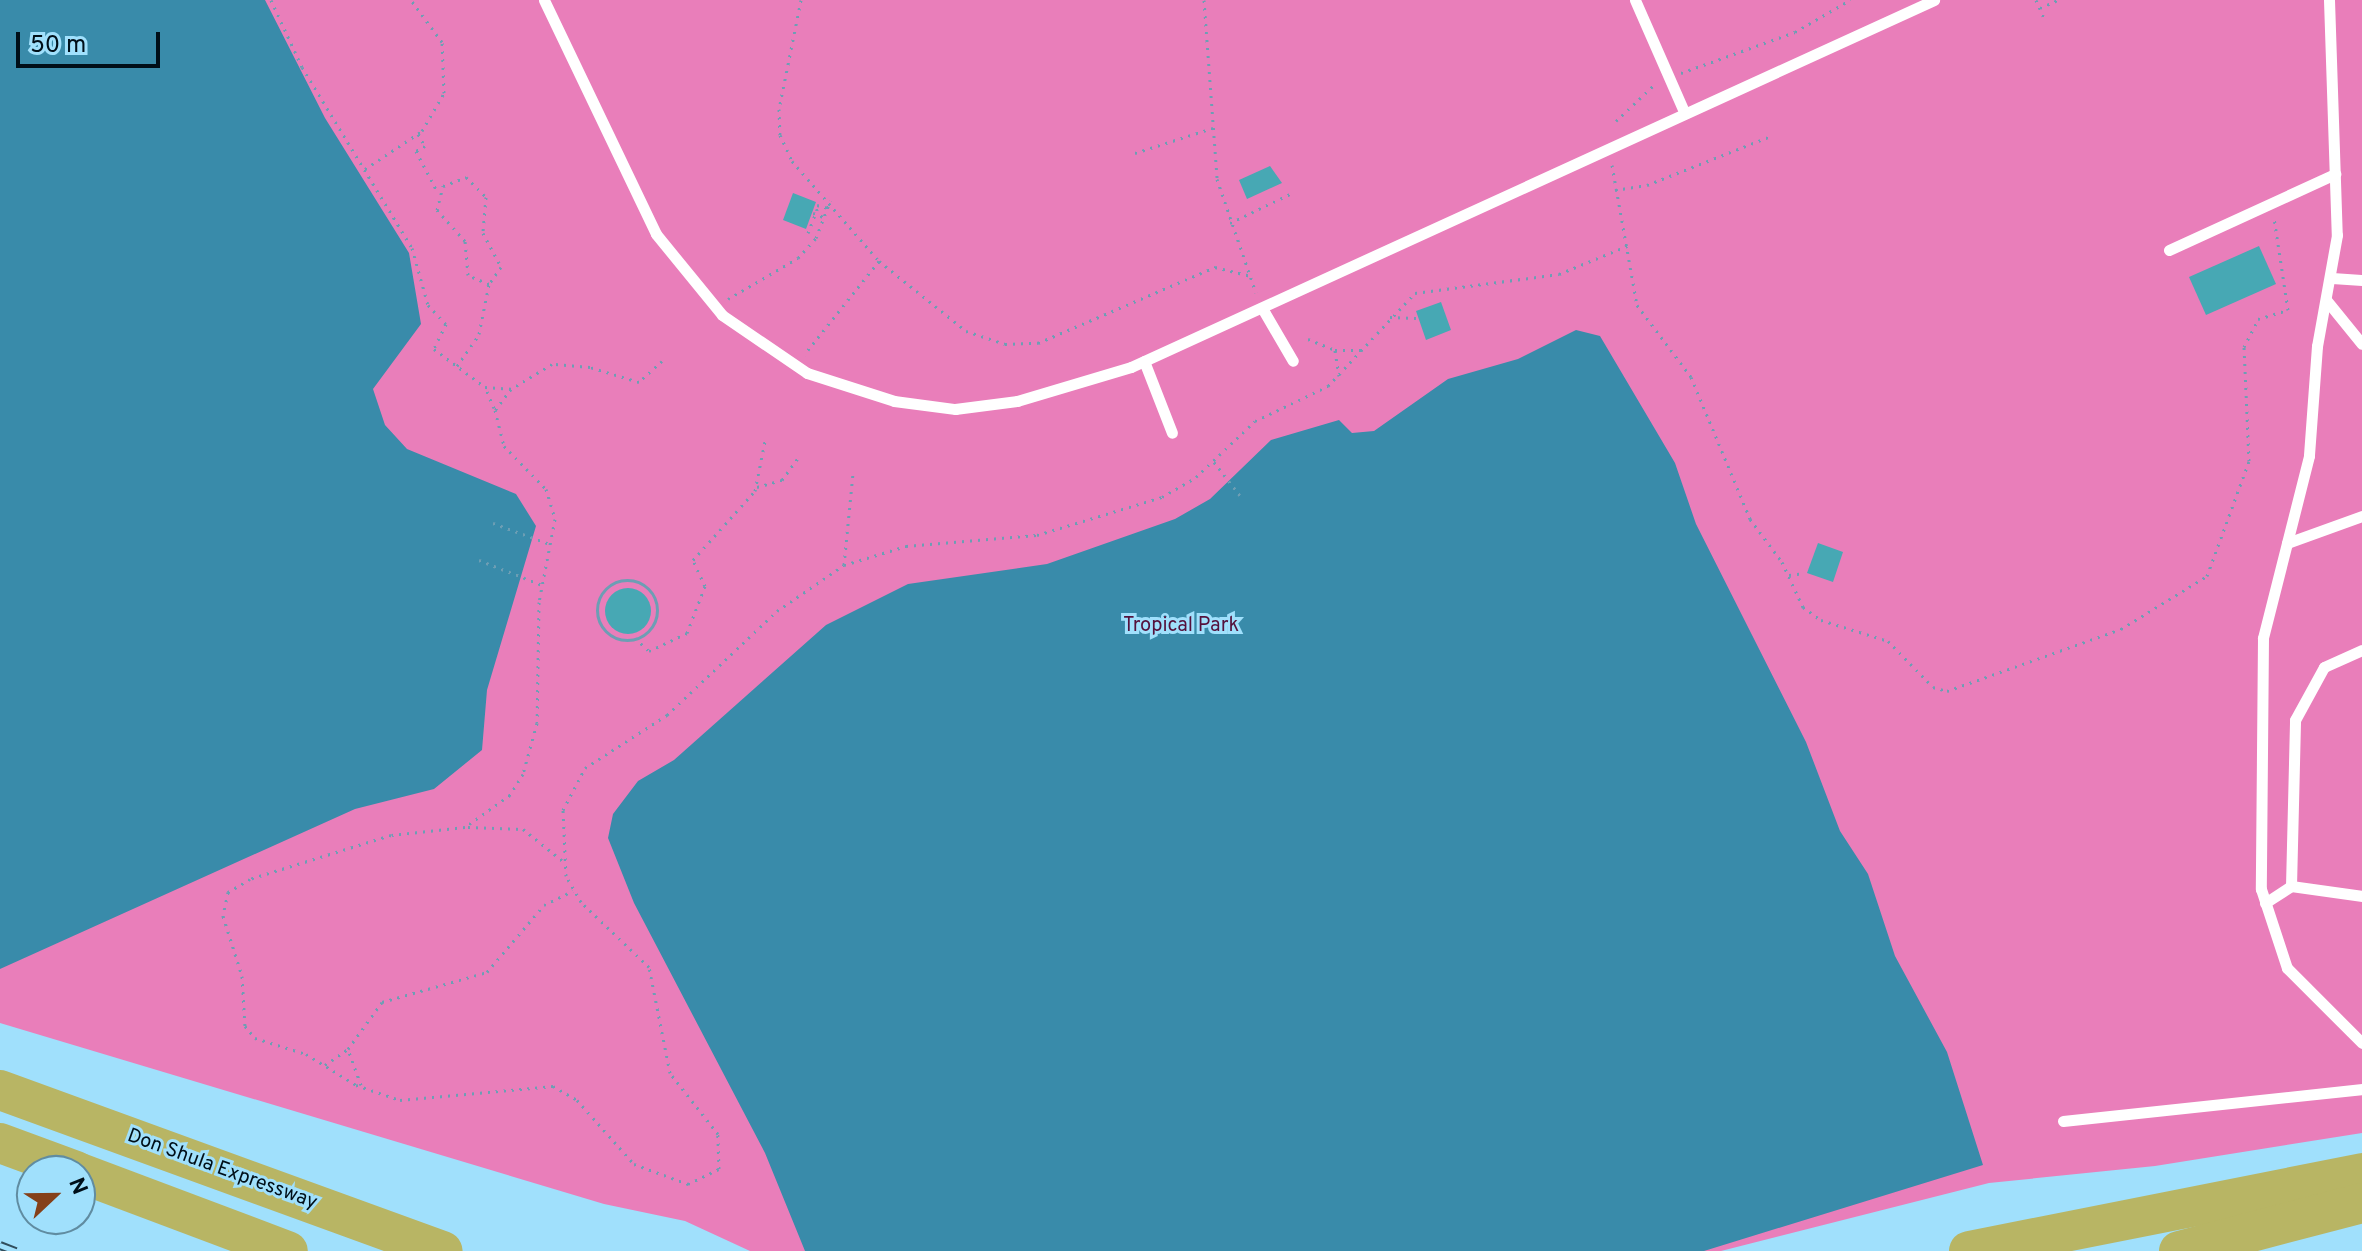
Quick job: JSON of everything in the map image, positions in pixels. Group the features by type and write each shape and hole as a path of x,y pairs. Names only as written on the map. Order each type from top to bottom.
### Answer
{"highway":[{"name":"Don Shula Expressway","path":"0,1090 443,1251"},
{"path":"0,1143 32,1155"},
{"path":"1969,1251 2362,1173"},
{"path":"96,1179 288,1251"},
{"path":"2179,1251 2362,1203"}],"lane":[{"path":"544,0 665,249 722,315 775,357 862,392 955,409 1034,397 1144,361 1934,0"},
{"path":"1635,0 1685,114"},
{"path":"2329,0 2335,174 2332,278 2309,456 2263,638 2265,903 2287,968 2362,1043"},
{"path":"2169,250 2275,205 2335,174"},
{"path":"2332,278 2362,280"},
{"path":"2327,301 2362,344"},
{"path":"1262,308 1293,361"},
{"path":"1144,361 1172,433"},
{"path":"2287,543 2362,516"},
{"path":"2291,886 2295,720 2324,667 2362,650"},
{"path":"2265,903 2291,886 2362,896"},
{"path":"2063,1121 2362,1089"}],"path":[{"path":"271,0 302,67 412,248 428,305 444,319 434,349 485,387 495,410 504,446 551,497 552,545 542,585 538,708 527,765 504,802 465,827"},
{"path":"365,169 418,134 439,106 447,68 435,28 411,0"},
{"path":"801,0 779,127 792,161 830,201 879,261 966,331 1005,344 1038,343 1215,267 1250,276"},
{"path":"1204,0 1213,128 1230,223 1262,308"},
{"path":"1680,73 1795,32 1850,0"},
{"path":"2036,0 2045,20"},
{"path":"2040,8 2058,0"},
{"path":"1616,121 1658,82"},
{"path":"1135,153 1213,128"},
{"path":"418,134 425,146 416,151 438,193 438,214 467,244 468,275 489,284"},
{"path":"1615,190 1647,185 1771,136"},
{"path":"1611,160 1637,305 1691,377 1745,511 1789,575 1808,612 1888,641 1933,687 1947,691 2121,629 2197,585 2212,568 2248,469 2244,347 2258,319 2288,310 2275,205"},
{"path":"438,193 461,177 482,187 483,233 501,267 489,284 479,334 457,366"},
{"path":"1230,223 1290,194"},
{"path":"724,301 792,263 826,218 830,201"},
{"path":"808,233 818,205 828,208"},
{"path":"815,214 826,218"},
{"path":"564,862 523,829 465,827 391,835 256,876 225,898 224,924 242,976 247,1031 325,1065 362,1088 421,1101 553,1086 577,1100 641,1169 688,1184 715,1175 720,1141 670,1073 653,974 634,947 573,891 564,862 563,810 585,768 674,710 786,603 844,565 906,546 1053,531 1162,497 1214,462 1250,425 1339,376 1390,317 1428,287 1559,274 1627,246"},
{"path":"802,359 879,261"},
{"path":"1390,317 1416,318"},
{"path":"1308,339 1335,350 1364,350"},
{"path":"1335,350 1339,376"},
{"path":"495,410 511,389 552,364 590,367 639,382 662,361"},
{"path":"485,387 511,389"},
{"path":"635,638 650,632 658,609 648,588 626,580 603,589 596,610 605,632 635,638 649,651 687,633 705,586 693,560 757,487 765,441"},
{"path":"757,487 782,480 800,455"},
{"path":"1214,462 1242,498"},
{"path":"844,565 853,474"},
{"path":"493,523 552,545"},
{"path":"479,560 542,585"},
{"path":"1789,575 1805,573"},
{"path":"325,1065 348,1049 360,1026 386,999 487,972 544,905 573,891"},
{"path":"348,1049 362,1088"}],"green space":[{"name":"Tropical Park","path":"0,0 2362,0 2362,1133 2155,1166 1989,1183 1721,1251 750,1251 685,1221 604,1204 0,1023"}],"water":[{"path":"0,0 265,0 325,118 409,253 421,324 373,389 385,425 407,449 516,494 536,526 487,690 482,750 434,789 355,809 0,969"},
{"path":"1576,330 1600,336 1675,463 1696,524 1806,742 1840,831 1868,874 1895,956 1947,1052 1983,1165 1704,1251 805,1251 765,1153 634,903 608,838 613,814 638,781 674,760 826,625 908,584 1047,564 1175,519 1210,499 1271,440 1339,420 1352,433 1374,431 1448,379 1518,359"}],"building":[{"path":"1270,166 1282,183 1247,199 1239,180"},
{"path":"793,193 816,202 806,229 783,220"},
{"path":"2259,246 2276,284 2206,315 2189,277"},
{"path":"1441,302 1451,330 1426,340 1416,311"},
{"path":"1818,543 1843,552 1833,582 1807,573"},
{"path":"628,588 644,595 651,611 644,627 628,634 612,627 605,611 612,595"}],"railway":[{"path":"0,1245 16,1251"}]}
